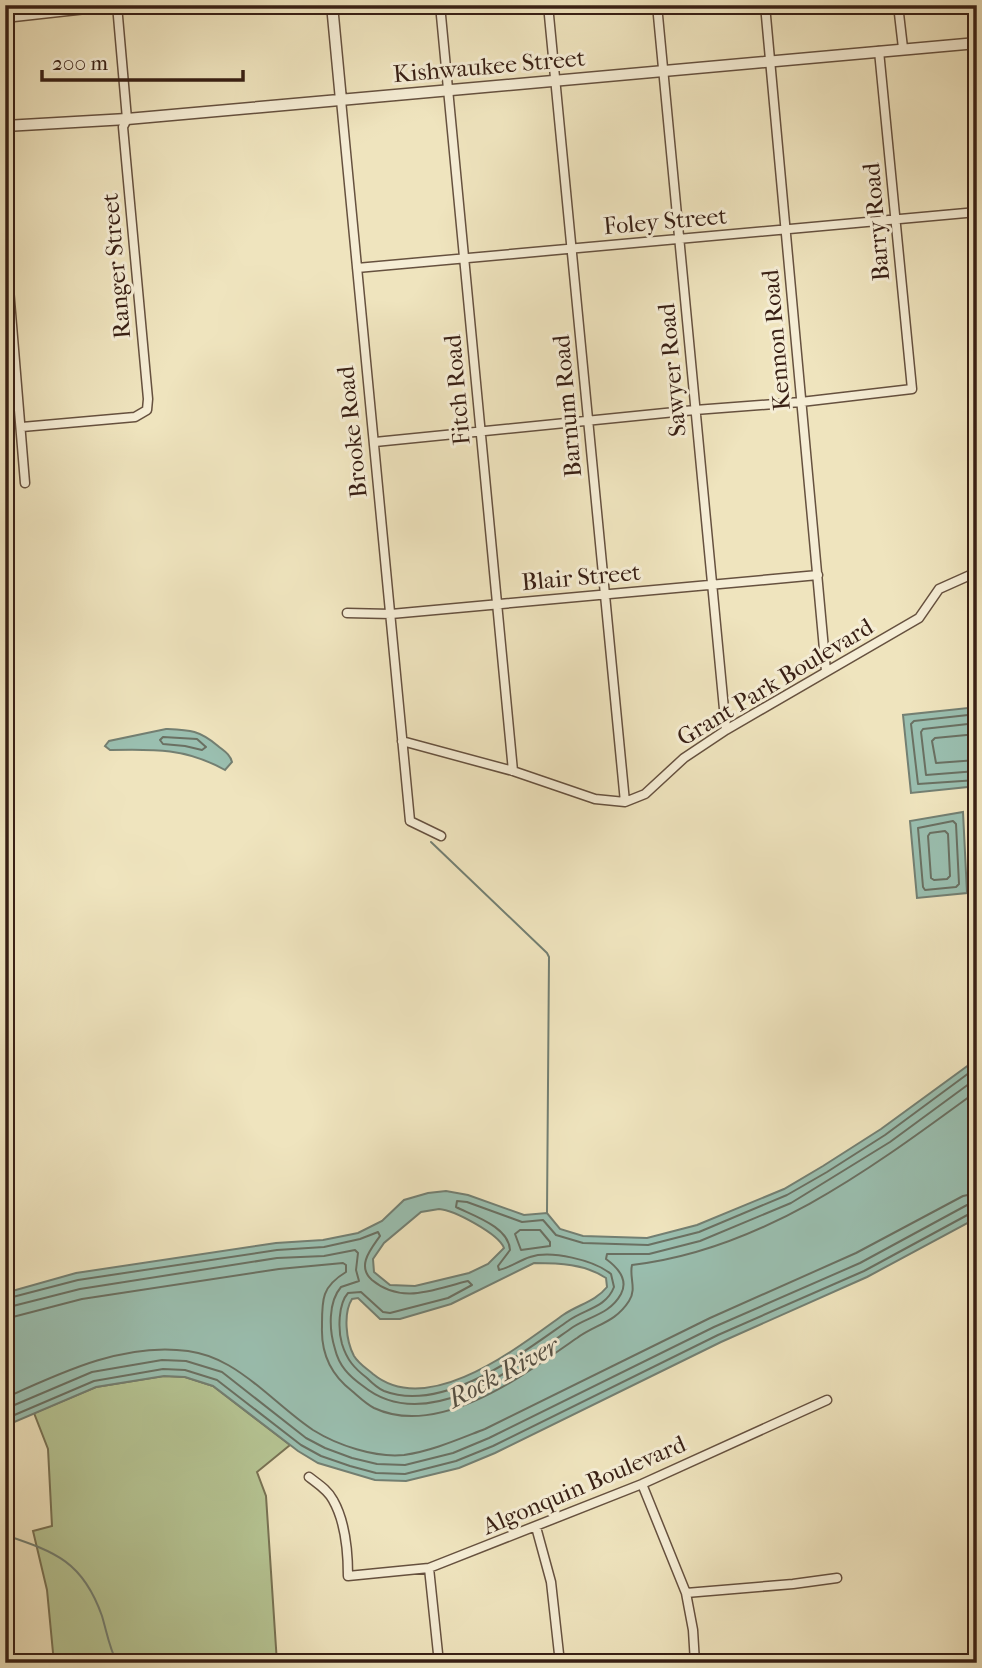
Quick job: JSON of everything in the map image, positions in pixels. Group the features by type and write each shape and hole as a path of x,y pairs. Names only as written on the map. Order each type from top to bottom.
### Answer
{"street":[{"path":"5,18 122,5"},
{"name":"Brooke Road","path":"332,5 410,821 441,836"},
{"name":"Fitch Road","path":"440,5 513,771"},
{"name":"Barnum Road","path":"548,5 625,802"},
{"name":"Sawyer Road","path":"657,5 726,730"},
{"name":"Kennon Road","path":"765,5 826,671"},
{"path":"898,5 903,48"},
{"name":"Ranger Street","path":"22,427 135,417 147,410 123,127 127,119 117,6"},
{"name":"Kishwaukee Street","path":"5,126 127,119 977,43"},
{"name":"Barry Road","path":"801,402 912,389 879,51"},
{"name":"Foley Street","path":"357,268 977,212"},
{"path":"5,240 25,483"},
{"path":"375,442 801,402"},
{"name":"Grant Park Boulevard","path":"625,802 645,794 684,758 726,730 919,618 939,589 977,572"},
{"name":"Blair Street","path":"347,613 391,614 818,575"},
{"path":"402,741 513,771 594,799 625,802"},
{"name":"Algonquin Boulevard","path":"309,1477 334,1500 344,1534 348,1576 429,1568 642,1484 827,1399"},
{"path":"642,1484 686,1593 693,1630 695,1663"},
{"path":"536,1527 551,1582 559,1663"},
{"path":"429,1568 439,1663"},
{"path":"686,1593 837,1578"}],"green space":[{"path":"164,1376 185,1377 213,1386 290,1445 257,1472 266,1496 277,1663 54,1663 47,1590 33,1531 52,1526 48,1449 34,1413 96,1387"}],"water":[{"path":"977,707 977,786 911,793 903,715"},
{"path":"166,729 200,734 225,751 232,762 225,770 197,757 169,751 110,750 105,746 109,741"},
{"path":"963,812 967,893 917,898 910,821"},
{"name":"Rock River","path":"977,1059 977,1218 867,1277 721,1342 459,1468 406,1481 375,1480 318,1463 298,1451 213,1386 185,1377 164,1376 96,1387 5,1426 5,1293 76,1273 358,1233 382,1221 404,1200 446,1191 468,1195 524,1215 547,1213 560,1229 583,1236 647,1238 697,1225 784,1189 881,1129","holes":["439,1209 475,1224 494,1236 504,1248 488,1264 469,1273 415,1286 390,1285 374,1272 373,1259 384,1243 421,1212","534,1263 581,1267 606,1278 607,1287 497,1360 445,1384 419,1388 395,1386 373,1374 354,1356 347,1327 347,1312 352,1299 358,1298 380,1319 400,1319 451,1304"]}],"waterway":[{"path":"431,842 549,957 547,1213"},
{"path":"5,1535 53,1554 76,1571 94,1598 117,1663"}]}
